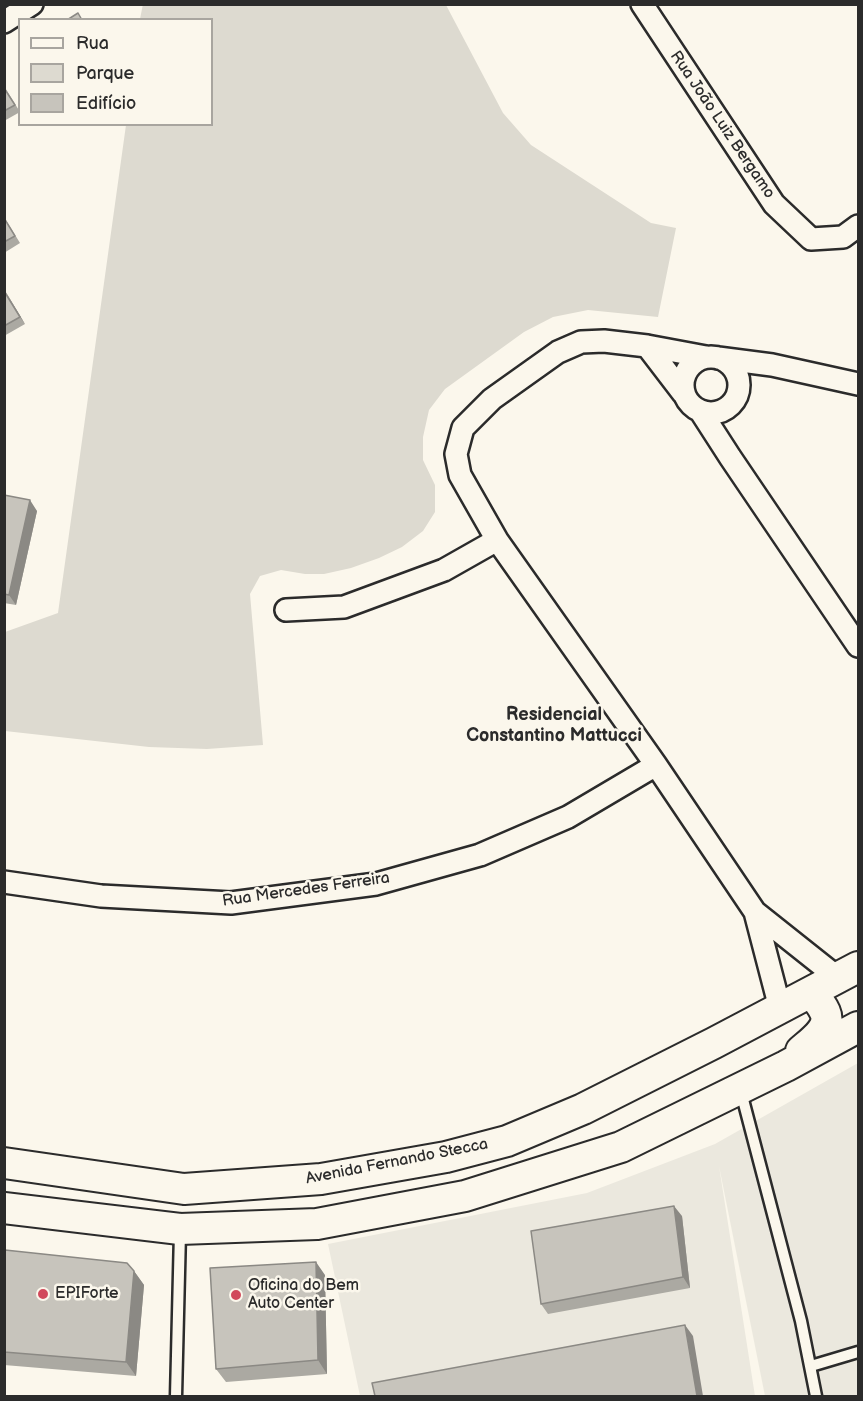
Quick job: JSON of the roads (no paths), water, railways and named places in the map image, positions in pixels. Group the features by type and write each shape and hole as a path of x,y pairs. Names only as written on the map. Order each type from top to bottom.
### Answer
{"main road":[{"name":"Avenida Fernando Stecca","path":"4,1163 184,1189 321,1179 446,1157 507,1141 583,1109 848,973"},
{"path":"786,1066 820,1033 826,1024 826,1013 811,992"},
{"path":"4,1208 180,1229 317,1224 465,1196 621,1147 786,1066 858,1027"}],"street":[{"path":"4,22 32,4"},
{"name":"Rua João Luiz Bergamo","path":"642,4 774,204 811,239 843,237 858,226"},
{"path":"730,457 727,433 732,403 739,390 737,374 732,366 726,361 712,358 604,341 581,342 558,352 492,399 463,428 456,454 460,475 497,540 656,765 754,912 780,1008"},
{"path":"647,346 693,408 710,414 719,412 732,403 753,378 772,365"},
{"path":"683,393 685,375 690,367 698,360 712,358 772,365 858,384"},
{"path":"701,412 858,646"},
{"path":"286,610 344,608 444,570 497,540"},
{"name":"Rua Mercedes Ferreira","path":"4,882 101,896 231,903 376,884 480,855 568,817 656,765"},
{"path":"754,912 848,973"}],"lane":[{"path":"740,1089 801,1321 816,1396"},
{"path":"176,1396 180,1229"},
{"path":"811,1366 858,1352"}],"place":[{"name":"EPIForte","path":"43,1294"},
{"name":"Oficina do Bem Auto Center","path":"236,1295"}],"district":[{"name":"Residencial Constantino Mattucci","path":"554,725"}]}
